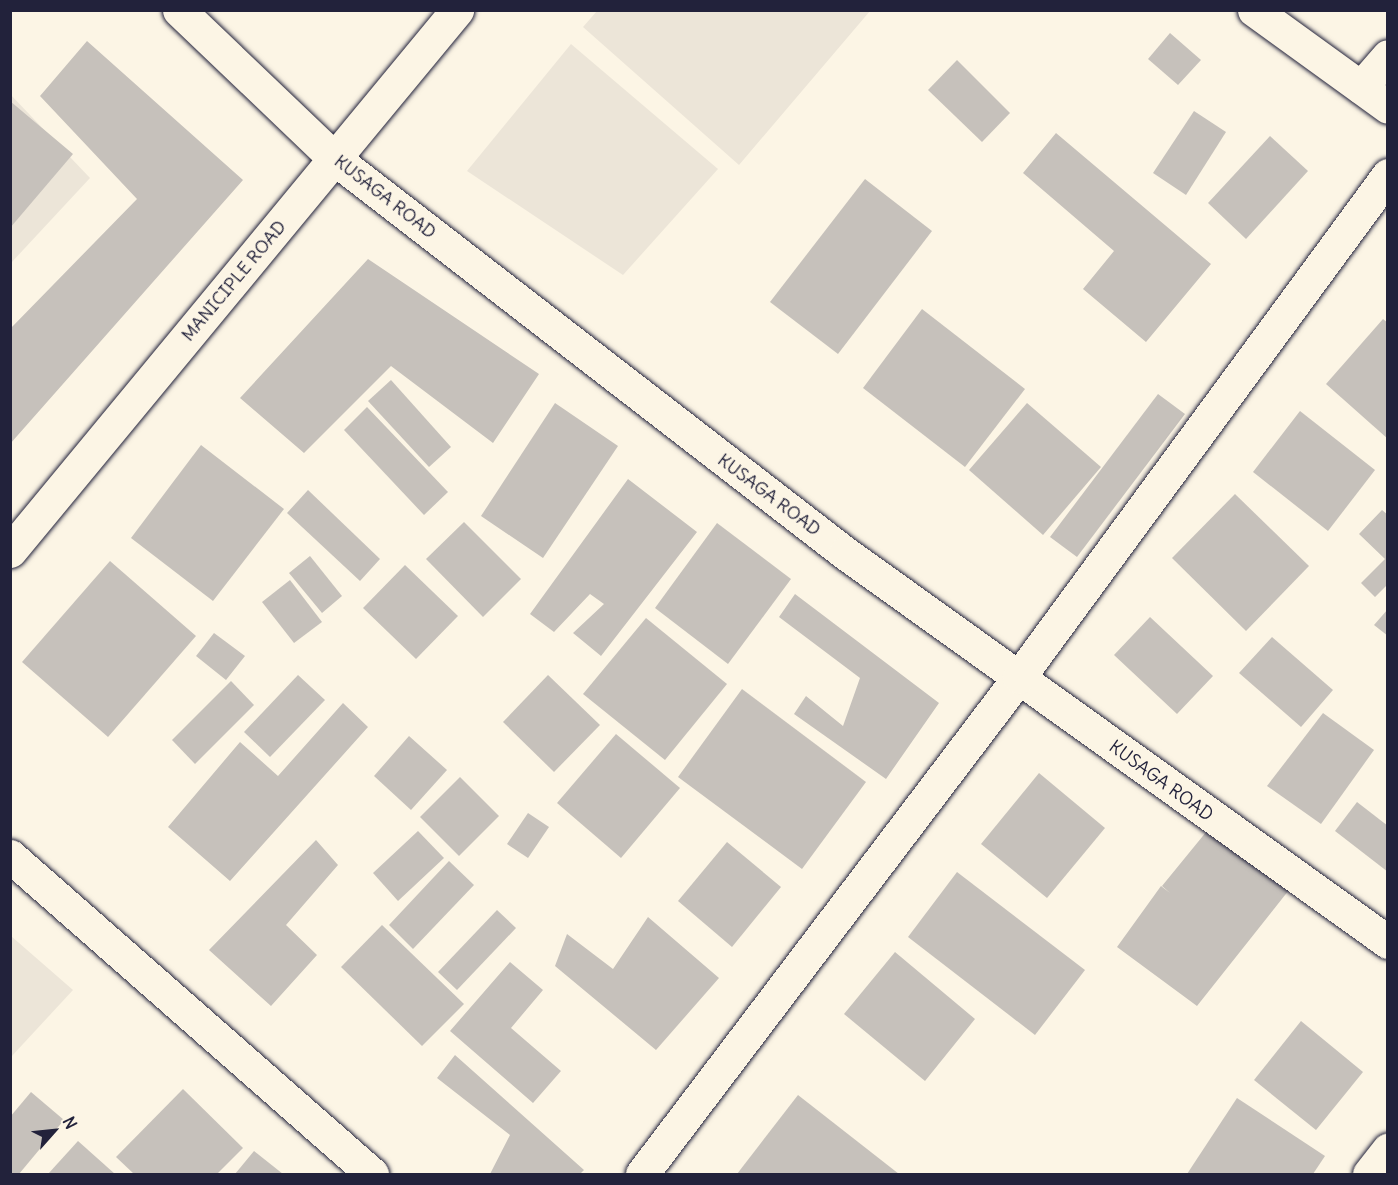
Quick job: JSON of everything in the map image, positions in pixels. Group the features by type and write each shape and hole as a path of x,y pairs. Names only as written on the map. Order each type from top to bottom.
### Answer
{"street":[{"name":"KUSAGA ROAD","path":"179,10 335,159 685,432 1019,677 1388,942"},
{"name":"MANICIPLE ROAD","path":"10,550 457,10"},
{"path":"1254,10 1388,107"},
{"path":"1361,87 1388,56"},
{"path":"642,1174 1019,677 1388,175"},
{"path":"10,856 372,1174"},
{"path":"1369,1174 1388,1150"}],"shaded area":[{"path":"597,11 870,11 739,165 583,27"},
{"path":"571,44 718,169 623,275 467,171"},
{"path":"10,94 90,178 11,263 10,263"},
{"path":"11,936 73,990 11,1057"}],"building":[{"path":"1170,33 1201,60 1178,85 1148,59"},
{"path":"87,41 243,180 10,444 10,329 137,199 40,96"},
{"path":"957,60 1010,113 982,142 928,90"},
{"path":"10,101 73,154 10,228"},
{"path":"1194,111 1226,132 1186,195 1153,173"},
{"path":"1056,133 1211,264 1146,342 1083,289 1114,251 1023,173"},
{"path":"1270,136 1308,171 1246,239 1208,203"},
{"path":"865,179 932,231 838,354 770,302"},
{"path":"368,259 539,374 493,443 391,366 304,453 240,398"},
{"path":"922,309 1025,389 965,467 863,388"},
{"path":"1383,319 1388,323 1388,439 1326,384"},
{"path":"391,380 451,447 429,467 368,401"},
{"path":"1158,394 1185,414 1077,557 1050,537"},
{"path":"555,403 618,446 543,558 481,516"},
{"path":"1027,403 1101,467 1043,535 969,470"},
{"path":"367,407 448,492 424,515 344,430"},
{"path":"1300,411 1375,470 1328,531 1253,472"},
{"path":"201,445 284,509 213,601 131,538"},
{"path":"628,479 697,532 601,656 573,633 604,604 590,594 554,632 530,614"},
{"path":"308,490 380,559 360,581 287,513"},
{"path":"1235,494 1309,566 1246,631 1172,558"},
{"path":"1382,510 1388,515 1388,584 1375,597 1361,583 1385,559 1359,534"},
{"path":"464,522 521,579 483,617 426,559"},
{"path":"717,523 791,579 728,664 655,608"},
{"path":"310,556 342,596 322,613 289,573"},
{"path":"110,561 196,636 108,737 22,662"},
{"path":"405,565 458,616 416,659 363,608"},
{"path":"290,580 322,622 294,643 262,602"},
{"path":"795,594 939,703 886,779 794,714 806,696 843,726 860,678 779,617"},
{"path":"1388,609 1388,636 1374,625"},
{"path":"1150,617 1213,676 1177,714 1114,655"},
{"path":"646,618 727,684 665,760 583,694"},
{"path":"214,633 245,656 226,680 196,656"},
{"path":"1272,637 1333,690 1301,727 1239,673"},
{"path":"298,675 325,700 270,757 244,732"},
{"path":"548,675 600,725 554,772 503,722"},
{"path":"231,681 254,705 195,764 172,740"},
{"path":"742,689 866,782 802,869 678,777"},
{"path":"343,703 368,727 230,881 168,827 240,742 278,776"},
{"path":"1323,713 1374,750 1321,824 1267,786"},
{"path":"616,734 680,788 621,858 557,803"},
{"path":"409,736 447,770 411,810 374,776"},
{"path":"1039,773 1105,828 1047,898 981,844"},
{"path":"460,777 499,816 459,856 420,817"},
{"path":"1357,802 1388,826 1388,872 1335,831"},
{"path":"528,813 549,827 528,858 507,844"},
{"path":"1211,826 1289,890 1197,1006 1117,947 1161,886 1170,893 1162,886"},
{"path":"418,831 444,858 398,901 373,873"},
{"path":"316,840 338,865 286,925 317,955 271,1006 209,950"},
{"path":"727,842 781,887 732,947 678,901"},
{"path":"449,861 474,885 413,949 389,925"},
{"path":"957,872 1085,970 1035,1035 908,937"},
{"path":"497,910 516,928 457,990 438,972"},
{"path":"648,917 719,978 656,1050 555,966 567,934 613,969"},
{"path":"382,925 464,1004 422,1046 341,967"},
{"path":"895,952 975,1019 925,1081 844,1014"},
{"path":"510,962 543,990 511,1028 561,1071 533,1103 450,1031"},
{"path":"1301,1021 1363,1072 1316,1130 1254,1080"},
{"path":"455,1055 584,1170 580,1174 490,1174 510,1135 437,1078"},
{"path":"183,1089 243,1148 217,1174 134,1174 116,1157"},
{"path":"31,1092 64,1120 19,1174 10,1174 10,1117"},
{"path":"798,1095 899,1174 737,1174"},
{"path":"1237,1098 1325,1156 1313,1174 1187,1174"},
{"path":"78,1141 115,1174 48,1174"},
{"path":"254,1151 283,1174 235,1174"}]}
